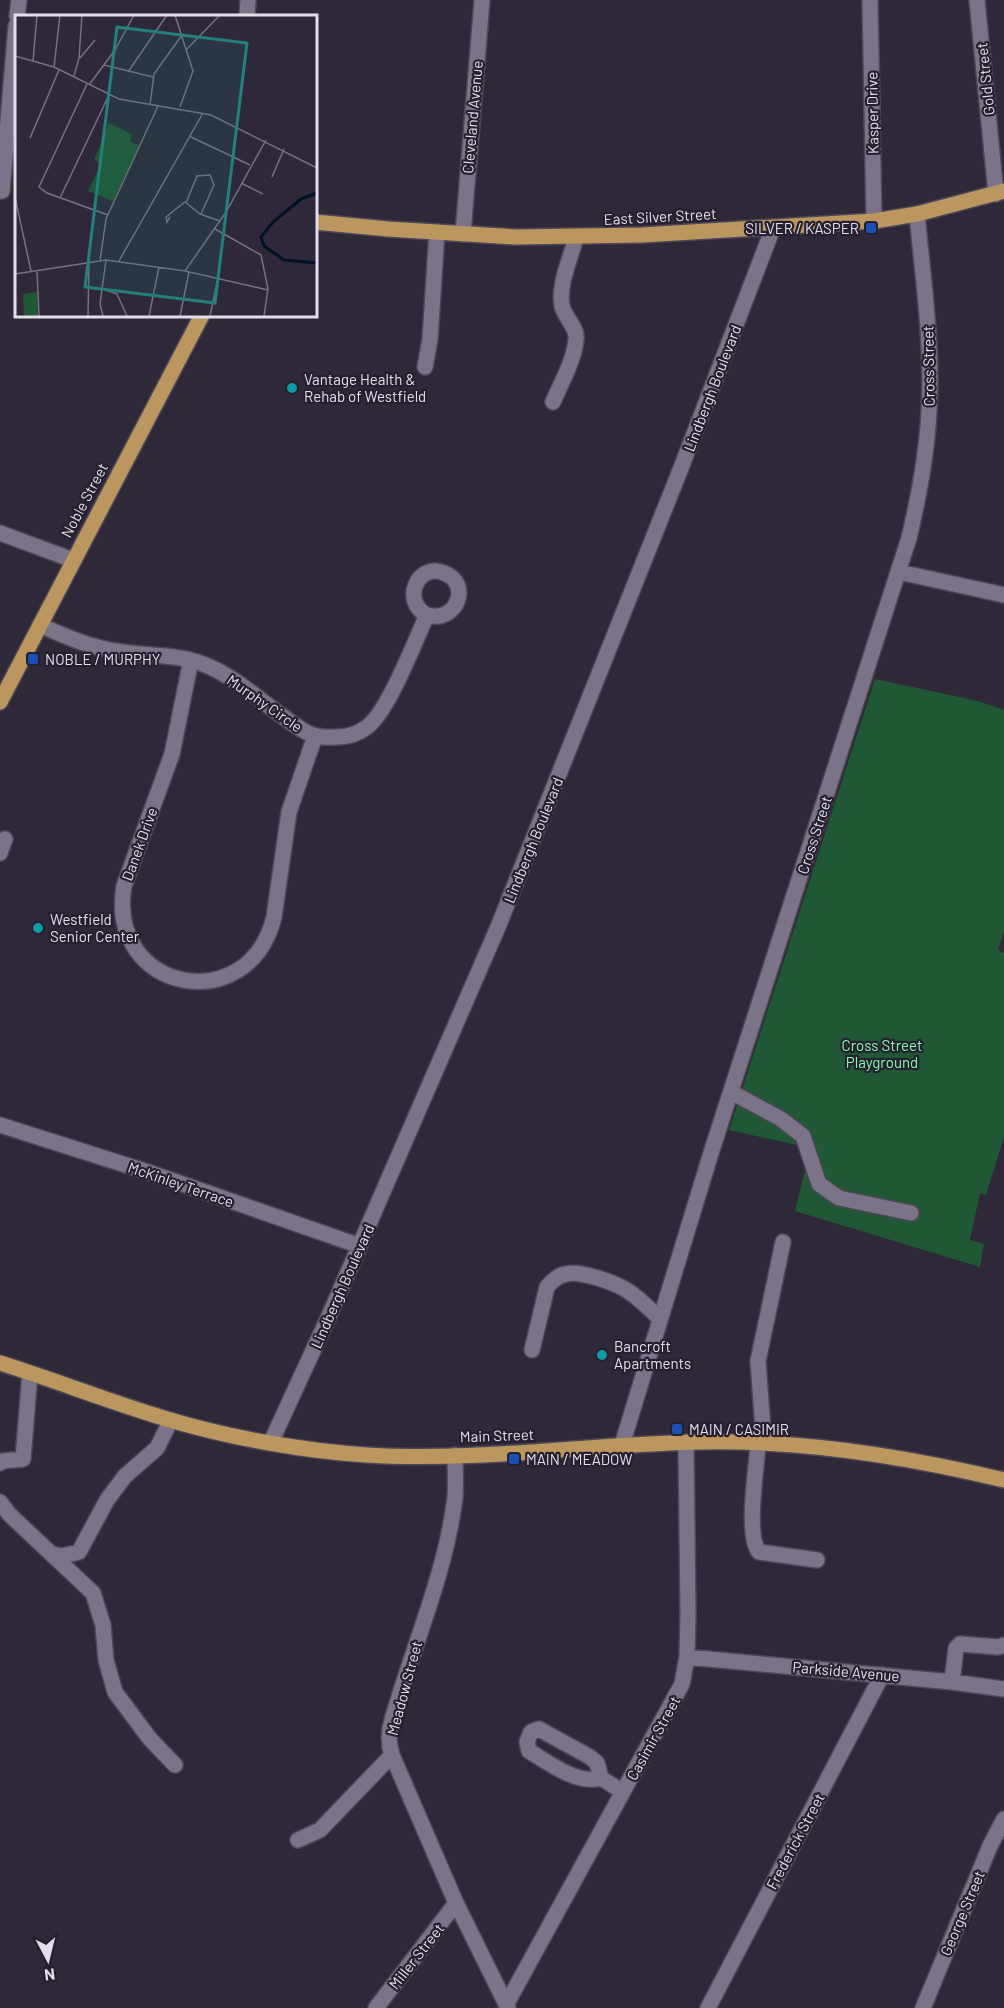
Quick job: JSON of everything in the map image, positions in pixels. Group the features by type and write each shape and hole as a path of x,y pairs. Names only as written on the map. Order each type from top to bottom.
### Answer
{"main road":[{"name":"East Silver Street","path":"316,222 463,234 576,237 874,221 917,214 1000,192"},
{"name":"Noble Street","path":"0,702 201,316"},
{"name":"Main Street","path":"0,1363 171,1420 271,1442 345,1453 419,1456 686,1442 761,1443 837,1449 891,1457 1004,1479"}],"street":[{"path":"17,15 19,0"},
{"path":"246,15 248,0"},
{"name":"Cleveland Avenue","path":"463,234 482,0"},
{"name":"Gold Street","path":"977,0 1000,192"},
{"name":"Kasper Drive","path":"868,2 874,221"},
{"path":"6,192 15,43"},
{"name":"Cross Street","path":"622,1445 731,1092 899,572 915,511 926,448 930,408 927,325 917,214"},
{"name":"Lindbergh Boulevard","path":"271,1442 360,1245 498,927 677,479 773,228"},
{"path":"425,367 431,328 437,232"},
{"path":"553,402 577,340 575,330 562,306 562,288 576,237"},
{"path":"0,533 73,560"},
{"path":"899,572 1004,595"},
{"name":"Murphy Circle","path":"40,625 96,647 191,660 228,676 306,732 326,738 345,737 368,727 376,718 387,700 427,615"},
{"name":"Danek Drive","path":"191,660 172,753 124,886 122,898 127,934 140,955 159,971 182,980 219,979 241,968 259,951 274,917 289,812 315,736"},
{"path":"731,1092 781,1119 803,1136 819,1184 839,1198 911,1213"},
{"name":"McKinley Terrace","path":"0,1125 151,1173 360,1245"},
{"path":"783,1242 758,1361 761,1443 751,1516 754,1546 759,1552 818,1560"},
{"path":"532,1350 546,1287 553,1279 566,1274 580,1274 618,1286 636,1296 660,1319"},
{"path":"0,1463 23,1459 30,1373"},
{"path":"52,1554 62,1556 78,1552 107,1500 125,1476 157,1448 171,1420"},
{"name":"Casimir Street","path":"507,2006 682,1684 687,1657 686,1442"},
{"name":"Meadow Street","path":"455,1455 455,1495 450,1526 441,1564 390,1728 389,1740 392,1755 456,1903 507,2006"},
{"path":"0,1502 9,1514 93,1593 103,1625 106,1660 116,1692 150,1739 175,1765"},
{"path":"952,1682 956,1648 960,1644 1001,1646"},
{"name":"Parkside Avenue","path":"687,1657 1004,1689"},
{"name":"Frederick Street","path":"708,2008 882,1675"},
{"path":"601,1778 592,1781 563,1772 529,1751 527,1742 531,1732 539,1729 590,1757 597,1763 601,1778 623,1792"},
{"path":"298,1840 320,1830 392,1755"},
{"name":"George Street","path":"923,2008 1004,1819"},
{"name":"Miller Street","path":"376,2008 456,1903"}],"green space":[{"name":"Cross Street Playground","path":"875,679 978,701 1004,710 1004,931 998,950 1004,953 1004,1137 986,1195 980,1193 970,1240 984,1244 980,1267 795,1211 807,1163 802,1146 729,1130"}],"place":[{"name":"SILVER / KASPER","path":"871,228"},
{"name":"Vantage Health & Rehab of Westfield","path":"292,388"},
{"name":"NOBLE / MURPHY","path":"33,659"},
{"name":"Westfield Senior Center","path":"38,928"},
{"name":"Bancroft Apartments","path":"602,1355"},
{"name":"MAIN / CASIMIR","path":"677,1429"},
{"name":"MAIN / MEADOW","path":"514,1459"}]}
